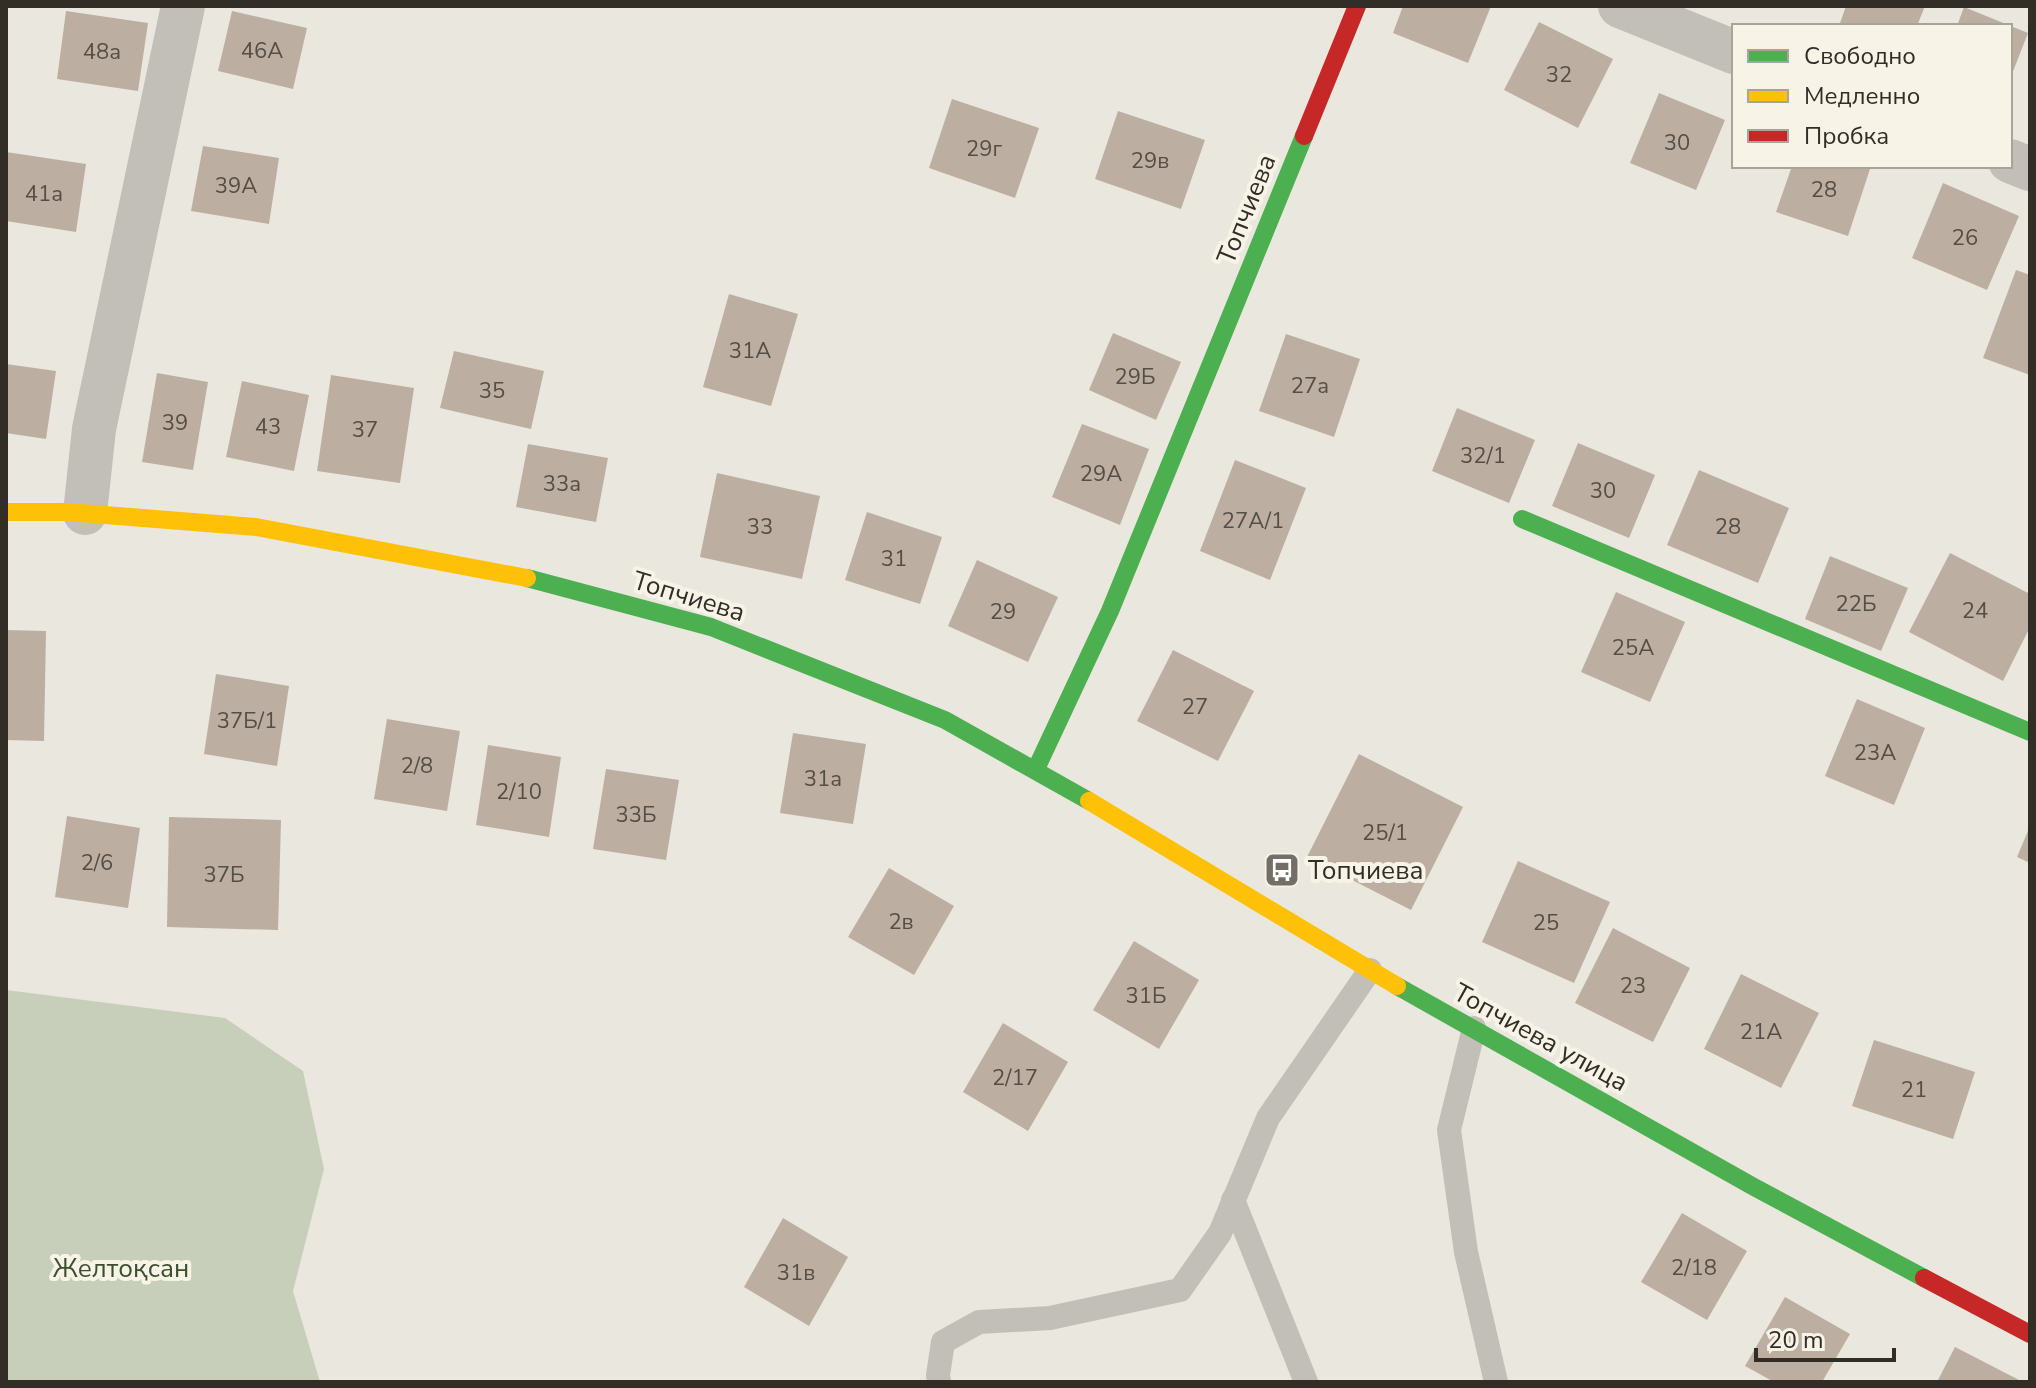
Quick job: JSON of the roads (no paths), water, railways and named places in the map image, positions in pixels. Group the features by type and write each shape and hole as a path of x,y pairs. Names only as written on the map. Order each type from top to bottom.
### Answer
{"street":[{"path":"85,513 94,429 183,6"},
{"name":"Топчиева","path":"6,512 85,513 256,527 550,582 711,627 945,720 1036,769 1110,611 1357,6"},
{"path":"1620,6 1732,51"},
{"path":"1522,519 2030,732"},
{"name":"Топчиева улица","path":"1036,769 1370,970 1754,1187 2030,1334"}],"lane":[{"path":"934,1380 943,1342 979,1322 1050,1318 1180,1290 1220,1233 1268,1118 1370,970"},
{"path":"1474,1028 1449,1130 1466,1252 1496,1382"},
{"path":"1233,1200 1306,1382"}],"place":[{"name":"Топчиева","path":"1282,870"}],"park label":[{"name":"Желтоқсан","path":"121,1268"}]}
